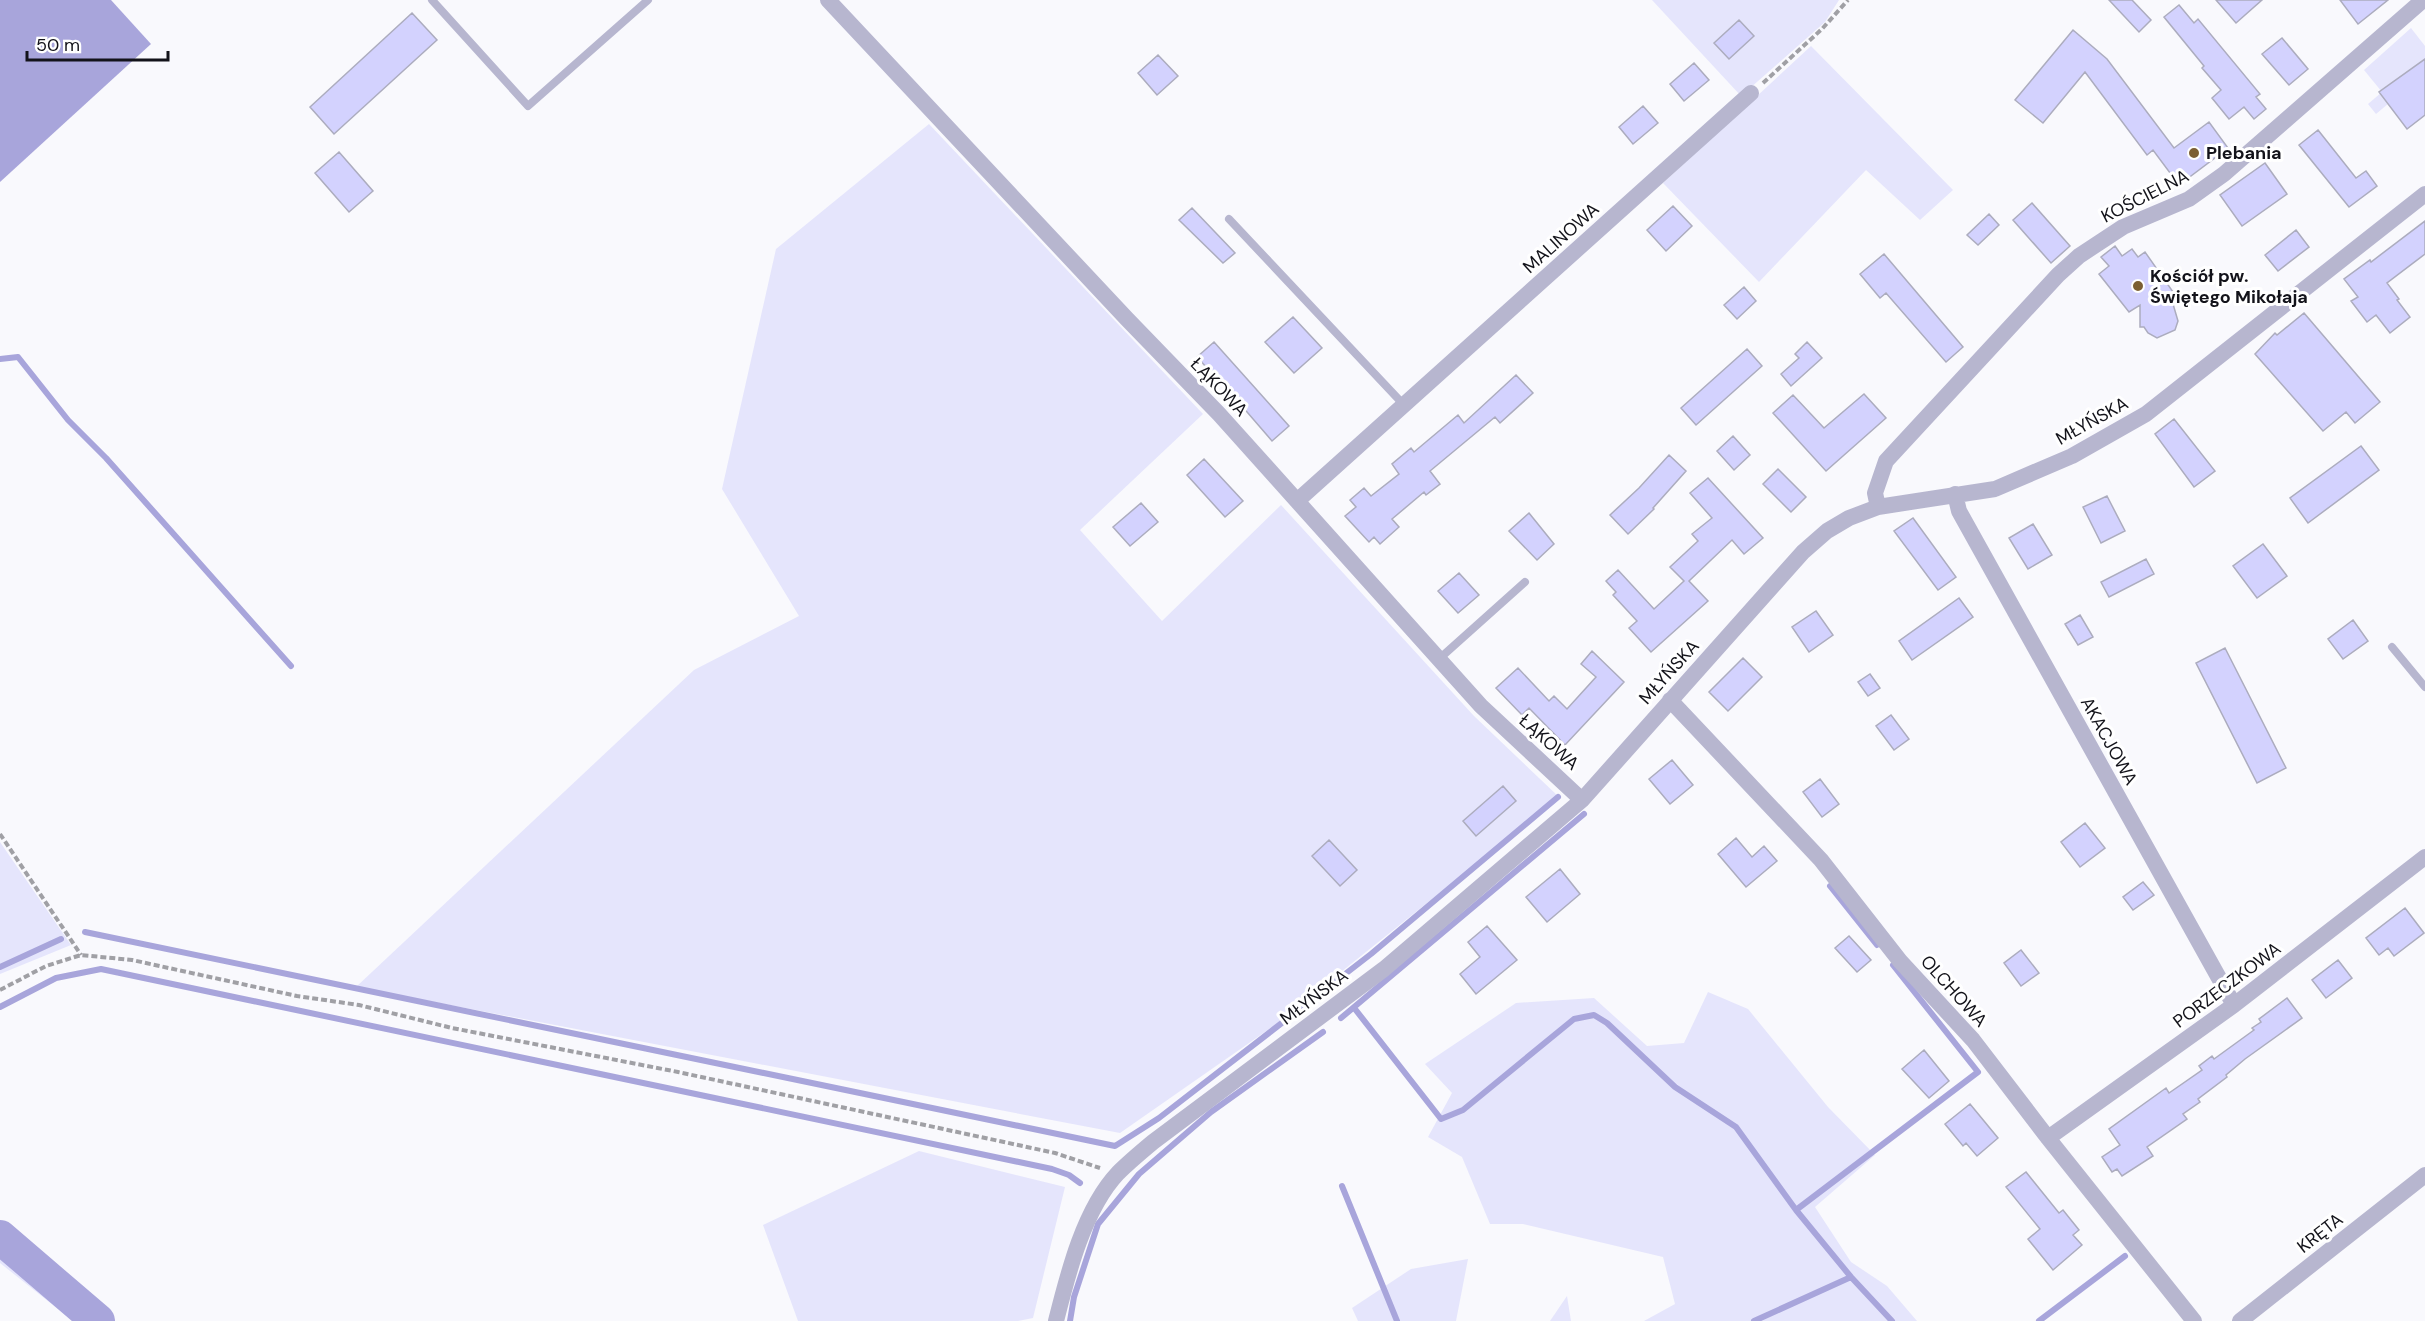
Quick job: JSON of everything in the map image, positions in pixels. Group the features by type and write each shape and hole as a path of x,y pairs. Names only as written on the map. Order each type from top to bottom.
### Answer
{"street":[{"name":"ŁĄKOWA","path":"828,0 1127,320 1219,414 1480,706 1582,800"},
{"name":"KOŚCIELNA","path":"1878,507 1875,493 1886,461 2058,275 2079,256 2123,227 2189,199 2224,174 2423,0"},
{"name":"MALINOWA","path":"1297,501 1751,93"},
{"name":"MŁYŃSKA","path":"1056,1321 1064,1290 1092,1209 1117,1174 1153,1142 1384,969 1582,800 1803,552 1842,522 1878,507 1995,489 2072,456 2145,414 2425,194"},
{"name":"AKACJOWA","path":"1955,494 1959,511 2234,1005"},
{"name":"OLCHOWA","path":"1670,700 1821,860 1900,961 1972,1040 2194,1321"},
{"name":"PORZECZKOWA","path":"2048,1138 2234,1005 2425,857"},
{"name":"KRĘTA","path":"2240,1321 2425,1175"}],"lane":[{"path":"432,0 528,106 648,0"},
{"path":"1228,219 1404,405"},
{"path":"1439,659 1525,582"},
{"path":"2392,647 2425,687"}],"path":[{"path":"1751,93 1822,29 1848,0"},
{"path":"0,834 81,955"},
{"path":"0,990 46,966 81,955 132,960 297,996 359,1005 453,1029 689,1074 1055,1153 1117,1174"}],"shaded area":[{"path":"1652,0 1839,0 1825,22 1741,96"},
{"path":"2411,28 2425,46 2425,73 2376,114 2368,104 2382,92 2364,70"},
{"path":"1811,46 1953,190 1920,220 1866,170 1759,282 1663,183"},
{"path":"929,124 1203,414 1080,530 1162,621 1281,505 1474,716 1559,797 1275,1025 1120,1133 356,987 694,670 799,616 722,489 776,249"},
{"path":"0,842 71,945 0,974"},
{"path":"1708,992 1748,1009 1828,1107 1875,1155 1815,1207 1851,1262 1887,1286 1917,1321 1644,1321 1675,1304 1663,1257 1523,1224 1490,1224 1462,1157 1428,1137 1452,1093 1425,1064 1516,1003 1594,998 1647,1046 1684,1043"},
{"path":"919,1151 1065,1187 1033,1318 1018,1321 798,1321 763,1225"},
{"path":"0,1250 89,1321 73,1321 0,1263"},
{"path":"1468,1259 1456,1321 1358,1321 1352,1308 1411,1269"},
{"path":"1567,1296 1571,1321 1550,1321"}],"water":[{"path":"0,0 111,0 151,44 0,182"}],"building":[{"path":"2109,0 2132,0 2151,20 2139,32"},
{"path":"2216,0 2262,0 2236,23"},
{"path":"2340,0 2388,0 2358,24"},
{"path":"2179,5 2194,23 2198,19 2260,94 2256,97 2266,109 2254,119 2244,107 2229,119 2212,98 2221,90 2164,17"},
{"path":"412,13 437,40 334,134 310,107"},
{"path":"1739,20 1754,36 1729,59 1714,43"},
{"path":"2073,30 2107,59 2174,148 2209,122 2228,148 2179,185 2153,150 2147,155 2085,72 2043,123 2015,100"},
{"path":"2282,38 2308,69 2289,85 2262,54"},
{"path":"1158,55 1178,76 1157,95 1138,73"},
{"path":"2425,59 2425,115 2407,129 2379,92"},
{"path":"1694,63 1709,80 1684,101 1670,84"},
{"path":"1643,106 1658,123 1633,144 1619,127"},
{"path":"2318,130 2356,178 2366,171 2377,186 2349,207 2299,145"},
{"path":"339,152 373,191 349,212 315,173"},
{"path":"2265,163 2287,194 2242,226 2220,195"},
{"path":"2032,203 2070,246 2051,263 2013,220"},
{"path":"1673,206 1692,226 1666,251 1647,230"},
{"path":"1192,208 1235,253 1223,263 1179,220"},
{"path":"1989,214 1999,225 1978,245 1967,235"},
{"path":"2425,221 2425,254 2387,283 2410,317 2390,333 2376,315 2367,322 2351,301 2358,297 2344,279 2370,260 2371,262"},
{"path":"2296,230 2309,247 2278,271 2265,255"},
{"name":"Kościół pw. Świętego Mikołaja","path":"2115,246 2122,256 2132,249 2138,257 2145,252 2173,292 2182,298 2173,304 2178,321 2175,330 2157,338 2148,333 2144,327 2140,327 2140,305 2129,312 2099,274 2109,266 2101,257"},
{"path":"1884,254 1963,347 1946,362 1886,293 1880,298 1860,274"},
{"path":"1744,287 1756,301 1737,319 1724,305"},
{"path":"2304,313 2380,402 2355,423 2346,412 2323,431 2255,354 2275,333 2277,335"},
{"path":"1293,317 1322,348 1294,373 1265,342"},
{"path":"1214,342 1289,426 1272,441 1197,357"},
{"path":"1807,342 1822,358 1791,386 1781,374 1799,358 1795,354"},
{"path":"1747,349 1762,366 1696,425 1681,408"},
{"path":"1516,375 1533,393 1500,423 1495,417 1430,471 1440,484 1426,495 1424,492 1392,519 1399,527 1380,544 1374,537 1369,542 1345,516 1356,507 1350,500 1364,488 1371,496 1399,474 1392,464 1411,448 1414,452 1458,415 1464,423"},
{"path":"1864,394 1886,418 1826,471 1773,413 1793,395 1824,428"},
{"path":"2174,419 2215,471 2194,487 2155,434"},
{"path":"1733,436 1750,455 1734,470 1717,451"},
{"path":"2361,446 2379,470 2308,523 2290,498"},
{"path":"1669,455 1686,471 1654,509 1628,534 1610,515"},
{"path":"1204,459 1243,501 1225,517 1187,475"},
{"path":"1778,469 1806,497 1791,512 1763,484"},
{"path":"1708,478 1763,538 1744,554 1732,540 1689,581 1708,601 1651,652 1629,628 1637,621 1613,595 1616,592 1606,581 1618,570 1654,609 1684,581 1670,567 1698,541 1692,534 1712,518 1690,493"},
{"path":"2107,496 2125,531 2101,543 2083,507"},
{"path":"1141,503 1158,522 1130,546 1113,527"},
{"path":"1529,513 1554,544 1537,560 1509,531"},
{"path":"1913,518 1956,577 1938,590 1894,531"},
{"path":"2033,524 2052,555 2028,569 2009,538"},
{"path":"2263,544 2287,576 2257,598 2233,566"},
{"path":"2146,559 2154,574 2109,597 2101,582"},
{"path":"1459,573 1479,595 1458,613 1438,591"},
{"path":"1959,598 1973,617 1912,660 1899,641"},
{"path":"1816,611 1833,635 1809,652 1792,627"},
{"path":"2080,615 2093,637 2078,645 2065,624"},
{"path":"2353,620 2368,641 2343,659 2328,639"},
{"path":"2225,648 2286,768 2257,783 2196,663"},
{"path":"1592,651 1624,682 1565,745 1529,708 1522,715 1496,688 1518,668 1549,701 1554,696 1567,709 1596,677 1581,664"},
{"path":"1743,658 1762,677 1728,711 1709,692"},
{"path":"1870,674 1880,688 1868,696 1858,682"},
{"path":"1891,715 1909,739 1894,750 1876,726"},
{"path":"1672,760 1693,785 1670,804 1649,779"},
{"path":"1820,779 1839,804 1822,817 1803,792"},
{"path":"1503,786 1516,801 1476,836 1463,821"},
{"path":"2085,823 2105,848 2080,867 2061,842"},
{"path":"1736,838 1752,857 1764,846 1777,861 1746,887 1718,854"},
{"path":"1329,840 1357,870 1340,886 1312,856"},
{"path":"1560,869 1580,894 1547,922 1526,897"},
{"path":"2143,882 2154,895 2133,910 2123,897"},
{"path":"2405,908 2424,933 2394,956 2388,948 2379,955 2366,938"},
{"path":"1487,926 1517,960 1476,994 1460,974 1480,957 1468,942"},
{"path":"1849,936 1871,960 1857,972 1835,948"},
{"path":"2021,950 2039,973 2021,986 2004,963"},
{"path":"2338,960 2352,978 2326,998 2312,980"},
{"path":"2287,998 2302,1018 2245,1059 2226,1075 2227,1077 2198,1099 2200,1102 2183,1114 2187,1119 2147,1147 2153,1156 2122,1176 2117,1169 2112,1172 2102,1157 2120,1145 2109,1129 2166,1088 2169,1093 2202,1070 2199,1066 2212,1056 2214,1059 2254,1030 2252,1028 2261,1022 2259,1019"},
{"path":"1924,1050 1949,1081 1929,1098 1902,1069"},
{"path":"1970,1104 1998,1138 1977,1156 1966,1143 1963,1146 1945,1124"},
{"path":"2026,1172 2059,1213 2063,1210 2079,1230 2073,1235 2082,1245 2053,1270 2028,1239 2040,1229 2006,1187"}],"waterway":[{"path":"0,359 18,357 68,420 106,458 291,666"},
{"path":"85,932 1115,1146 1159,1118 1371,954 1558,797"},
{"path":"1341,1018 1584,814"},
{"path":"1830,886 1877,945"},
{"path":"0,967 61,939"},
{"path":"1796,1210 1978,1072 1893,965"},
{"path":"0,1007 56,978 101,969 1052,1169 1069,1175 1080,1183"},
{"path":"1355,1009 1441,1119 1463,1110 1574,1019 1594,1015 1607,1023 1675,1087 1736,1127 1796,1210 1851,1277 1892,1321"},
{"path":"1070,1321 1074,1297 1098,1224 1139,1174 1211,1112 1323,1032"},
{"path":"1342,1186 1397,1321"},
{"path":"0,1237 98,1321"},
{"path":"2039,1321 2125,1256"},
{"path":"1754,1321 1851,1277"}],"place":[{"name":"Plebania","path":"2194,153"},
{"name":"Kościół pw. Świętego Mikołaja","path":"2138,286"}]}
